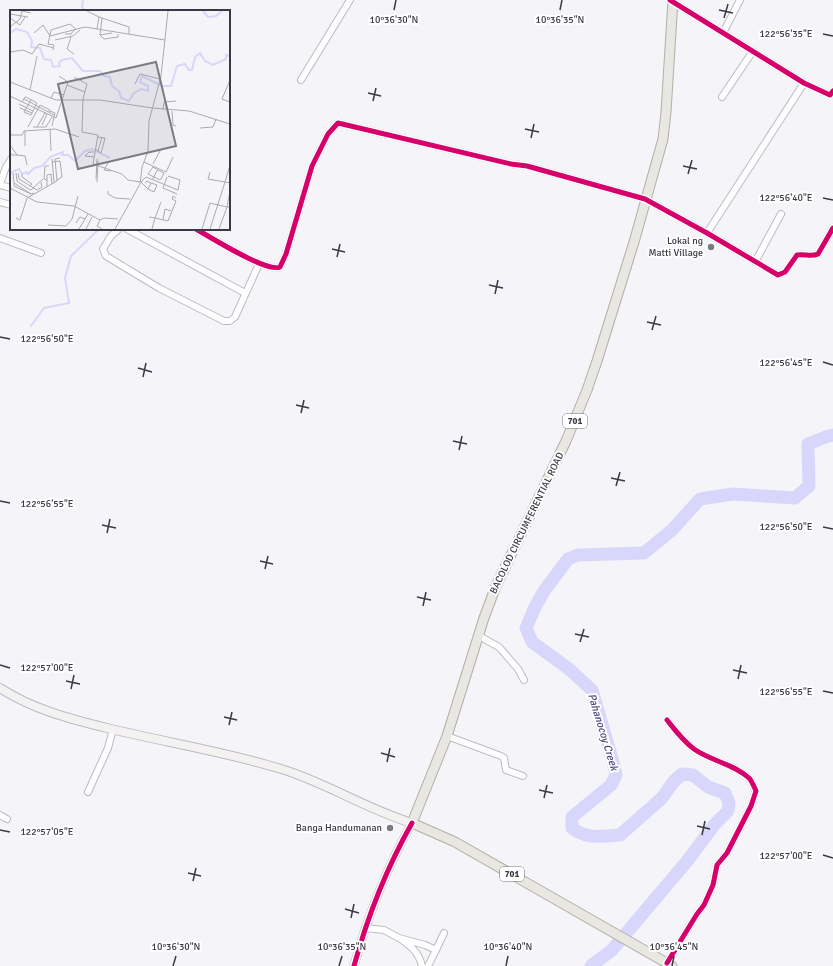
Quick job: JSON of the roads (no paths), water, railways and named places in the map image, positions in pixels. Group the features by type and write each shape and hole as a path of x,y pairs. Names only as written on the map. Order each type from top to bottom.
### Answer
{"main road":[{"name":"BACOLOD CIRCUMFERENTIAL ROAD","path":"412,823 447,736 496,586 566,441 587,390 631,249 663,139 666,112 672,0"},
{"path":"0,688 26,703 74,719 279,768 306,778 369,808 412,823"},
{"name":"701","path":"412,823 455,842 670,965"}],"street":[{"path":"301,80 350,0"},
{"path":"672,0 804,83 830,95 833,91"},
{"path":"723,33 740,0"},
{"path":"722,97 753,51"},
{"path":"707,233 804,83"},
{"path":"198,230 259,264 277,268 282,265 312,166 328,134 338,123 511,164 527,166 645,198 778,275 785,272 797,255 807,254 815,256 818,254 833,228"},
{"path":"10,160 0,184 10,188"},
{"path":"0,202 10,205"},
{"path":"755,262 781,214"},
{"path":"118,230 111,236 103,249 106,256 159,288 224,321 230,321 234,317 259,264"},
{"path":"129,230 245,293"},
{"path":"0,238 41,253"},
{"path":"479,636 498,647 518,669 524,680"},
{"path":"667,720 694,749 736,770 749,779 756,791 751,806 734,841 727,853 717,865 714,885 670,965"},
{"path":"88,792 108,748 113,729"},
{"path":"447,736 501,756 504,758 506,770 522,776"},
{"path":"0,815 7,820"},
{"path":"354,966 365,928 378,892 391,861 412,823"},
{"path":"365,928 384,930 399,938 415,950 422,966"},
{"path":"428,966 444,933"},
{"path":"399,938 425,945 436,950"}],"waterway":[{"path":"83,0 82,7 84,10"},
{"path":"31,326 44,308 69,303 65,278 71,256 98,230"},
{"name":"Pahanocoy Creek","path":"591,966 612,950 688,860 714,825 728,811 729,803 725,793 708,787 693,775 682,774 674,781 662,798 620,835 589,836 572,828 572,817 611,785 616,775 592,690 569,669 532,642 526,628 534,609 544,591 568,559 578,555 644,553 672,530 700,499 733,494 795,498 809,486 808,444 833,435"}],"place":[{"name":"Lokal ng Matti Village","path":"711,247"},
{"name":"Banga Handumanan","path":"390,828"}]}
